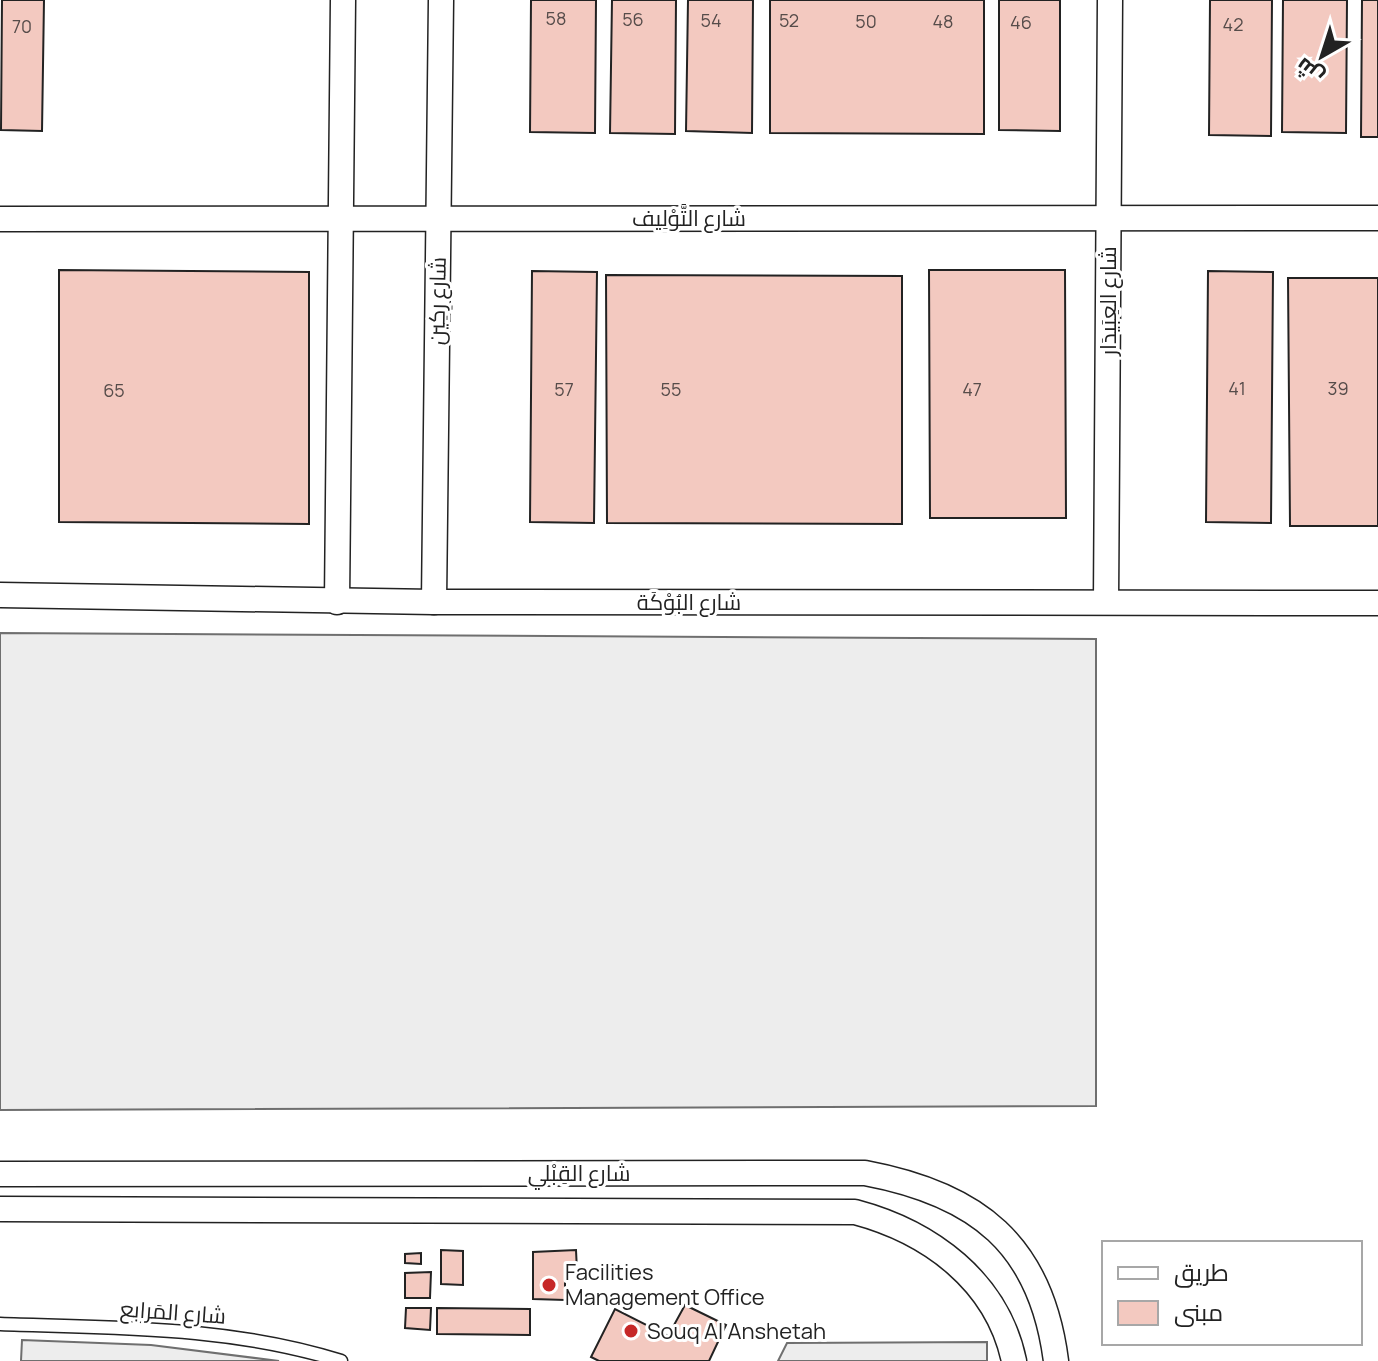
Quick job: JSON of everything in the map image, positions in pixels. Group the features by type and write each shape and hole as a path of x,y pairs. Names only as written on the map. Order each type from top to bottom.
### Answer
{"street":[{"path":"337,602 343,0"},
{"name":"شارع رِكِين","path":"434,602 441,0"},
{"name":"شارع العِبَيدَار","path":"1106,602 1110,0"},
{"name":"شارع التَّوْلِيف","path":"0,219 1378,218"},
{"name":"شارع البُوْكَة","path":"0,595 337,602 1378,603"},
{"name":"شارع القِبْلي","path":"0,1174 865,1173 911,1182 945,1194 975,1212 1002,1236 1025,1264 1041,1296 1052,1330 1056,1361"},
{"name":"شارع القِبْلي","path":"0,1209 855,1212 891,1221 923,1237 952,1258 977,1285 997,1315 1014,1361"}],"lane":[{"name":"شارع المَرابع","path":"0,1324 184,1330 255,1340 341,1361"}],"shaded area":[{"path":"0,633 1096,639 1096,1106 0,1110"},
{"path":"22,1340 151,1345 279,1361 21,1361"},
{"path":"987,1342 987,1361 778,1361 787,1343"}],"building":[{"path":"2,0 44,0 42,131 1,130"},
{"path":"531,0 596,0 595,133 530,132"},
{"path":"612,0 676,0 675,134 610,133"},
{"path":"688,0 753,0 752,133 686,131"},
{"path":"770,0 984,0 984,134 770,133"},
{"path":"999,0 1060,0 1060,131 999,130"},
{"path":"1210,0 1272,0 1271,136 1209,135"},
{"path":"1283,0 1347,0 1346,133 1282,132"},
{"path":"1362,0 1378,0 1378,137 1361,137"},
{"path":"59,270 309,272 309,524 59,522"},
{"path":"929,270 1065,270 1066,518 930,518"},
{"path":"532,271 597,272 594,523 530,522"},
{"path":"1208,271 1273,272 1271,523 1206,522"},
{"path":"606,275 902,276 902,524 607,523"},
{"path":"1288,278 1378,278 1378,526 1290,526"},
{"path":"441,1250 463,1251 463,1285 441,1284"},
{"name":"Facilities Management Office","path":"576,1250 577,1271 565,1271 565,1300 533,1299 533,1252"},
{"path":"421,1253 421,1264 405,1263 405,1254"},
{"path":"431,1272 430,1298 405,1298 405,1273"},
{"name":"Souq Al Anshetah","path":"685,1305 726,1325 709,1361 599,1361 591,1357 615,1309 668,1336"},
{"path":"406,1308 431,1308 430,1330 405,1328"},
{"path":"437,1308 530,1309 530,1335 437,1334"}],"place":[{"name":"Facilities Management Office","path":"549,1285"},
{"name":"Souq Al Anshetah","path":"631,1331"}]}
